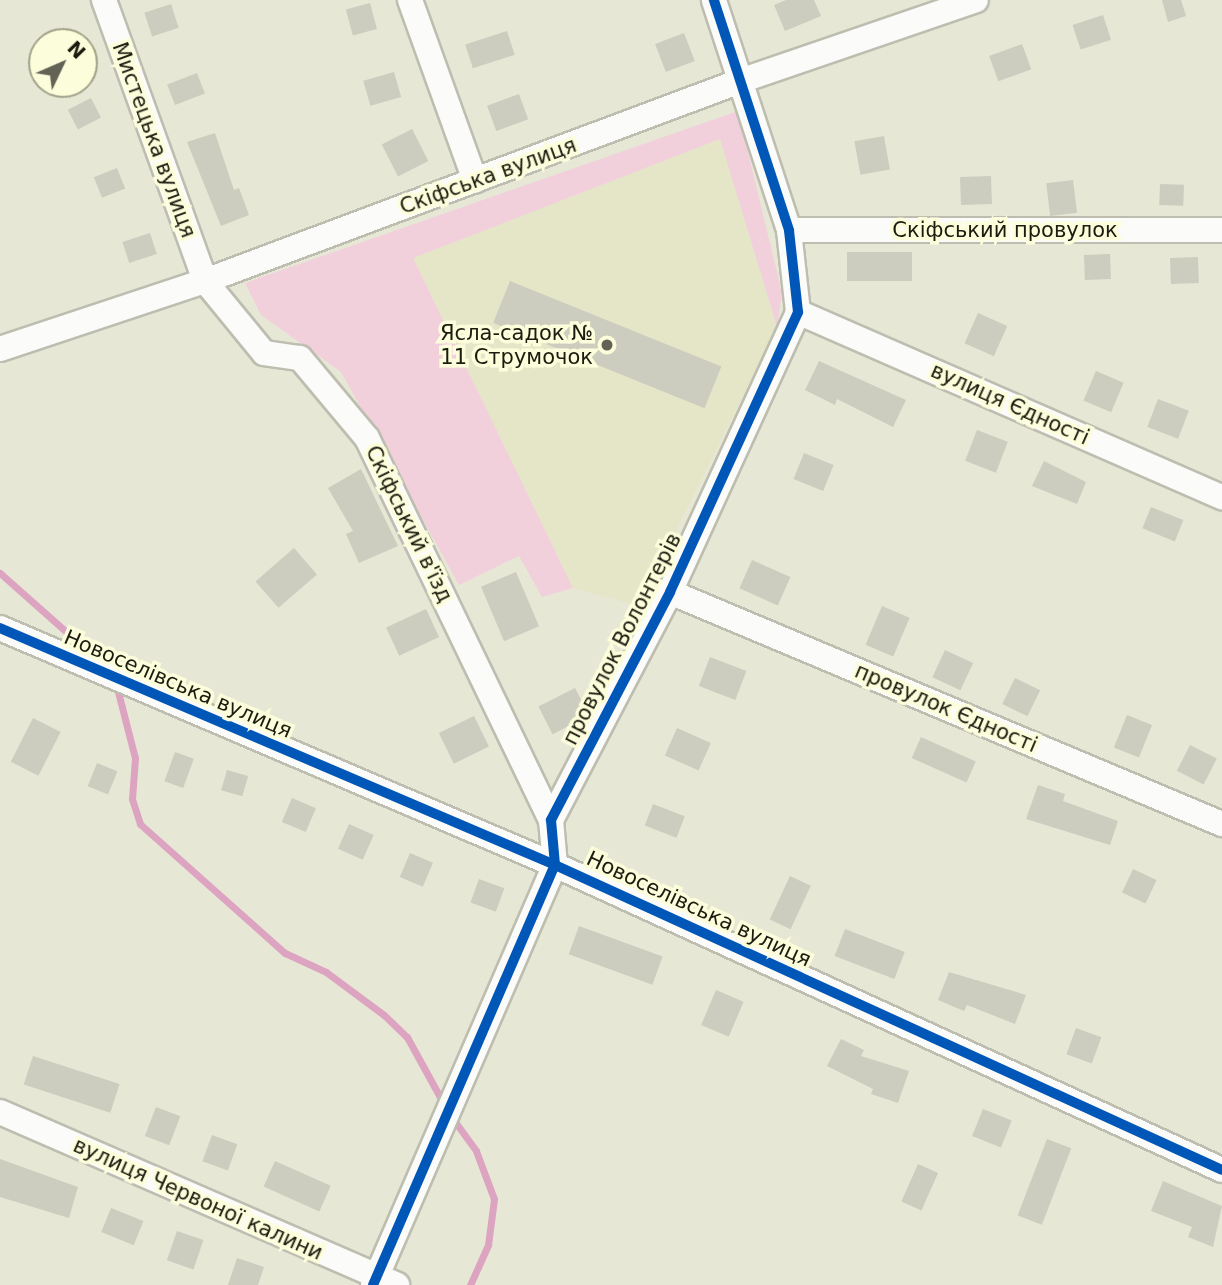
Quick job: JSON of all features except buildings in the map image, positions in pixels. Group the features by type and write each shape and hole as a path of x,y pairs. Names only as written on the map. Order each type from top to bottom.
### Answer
{"street":[{"name":"Мистецька вулиця","path":"104,0 205,281"},
{"path":"410,0 475,181"},
{"path":"714,0 743,80 789,230 798,312"},
{"name":"Скіфська вулиця","path":"0,349 205,281 743,80 976,0"},
{"name":"Скіфський провулок","path":"789,230 1222,230"},
{"name":"Скіфський в'їзд","path":"205,281 264,353 300,358 367,438 551,820"},
{"name":"вулиця Єдності","path":"798,312 1222,496"},
{"name":"провулок Волонтерів","path":"551,820 670,592 798,312"},
{"name":"провулок Єдності","path":"670,592 1222,824"},
{"name":"Новоселівська вулиця","path":"0,628 555,865 1222,1170"},
{"path":"382,1282 555,865 551,820"},
{"name":"вулиця Червоної калини","path":"0,1112 382,1282"}],"shaded area":[{"path":"738,111 782,293 777,327 720,139 413,258 573,588 542,597 519,556 459,585 341,372 261,315 245,283"},
{"path":"720,139 777,327 639,606 573,588 412,258"}],"waterway":[{"path":"0,573 99,661"},
{"path":"116,684 135,758 132,799 140,824 285,953 326,972 384,1015 407,1037 445,1106"},
{"path":"453,1119 476,1151 494,1199 488,1245 470,1285"}],"cycle path":[{"path":"373,1285 555,865 551,820 670,592 798,312 789,230 714,0"},
{"path":"0,628 555,865 1222,1170"}],"place":[{"name":"Ясла-садок № 11 Струмочок","path":"607,345"}]}
